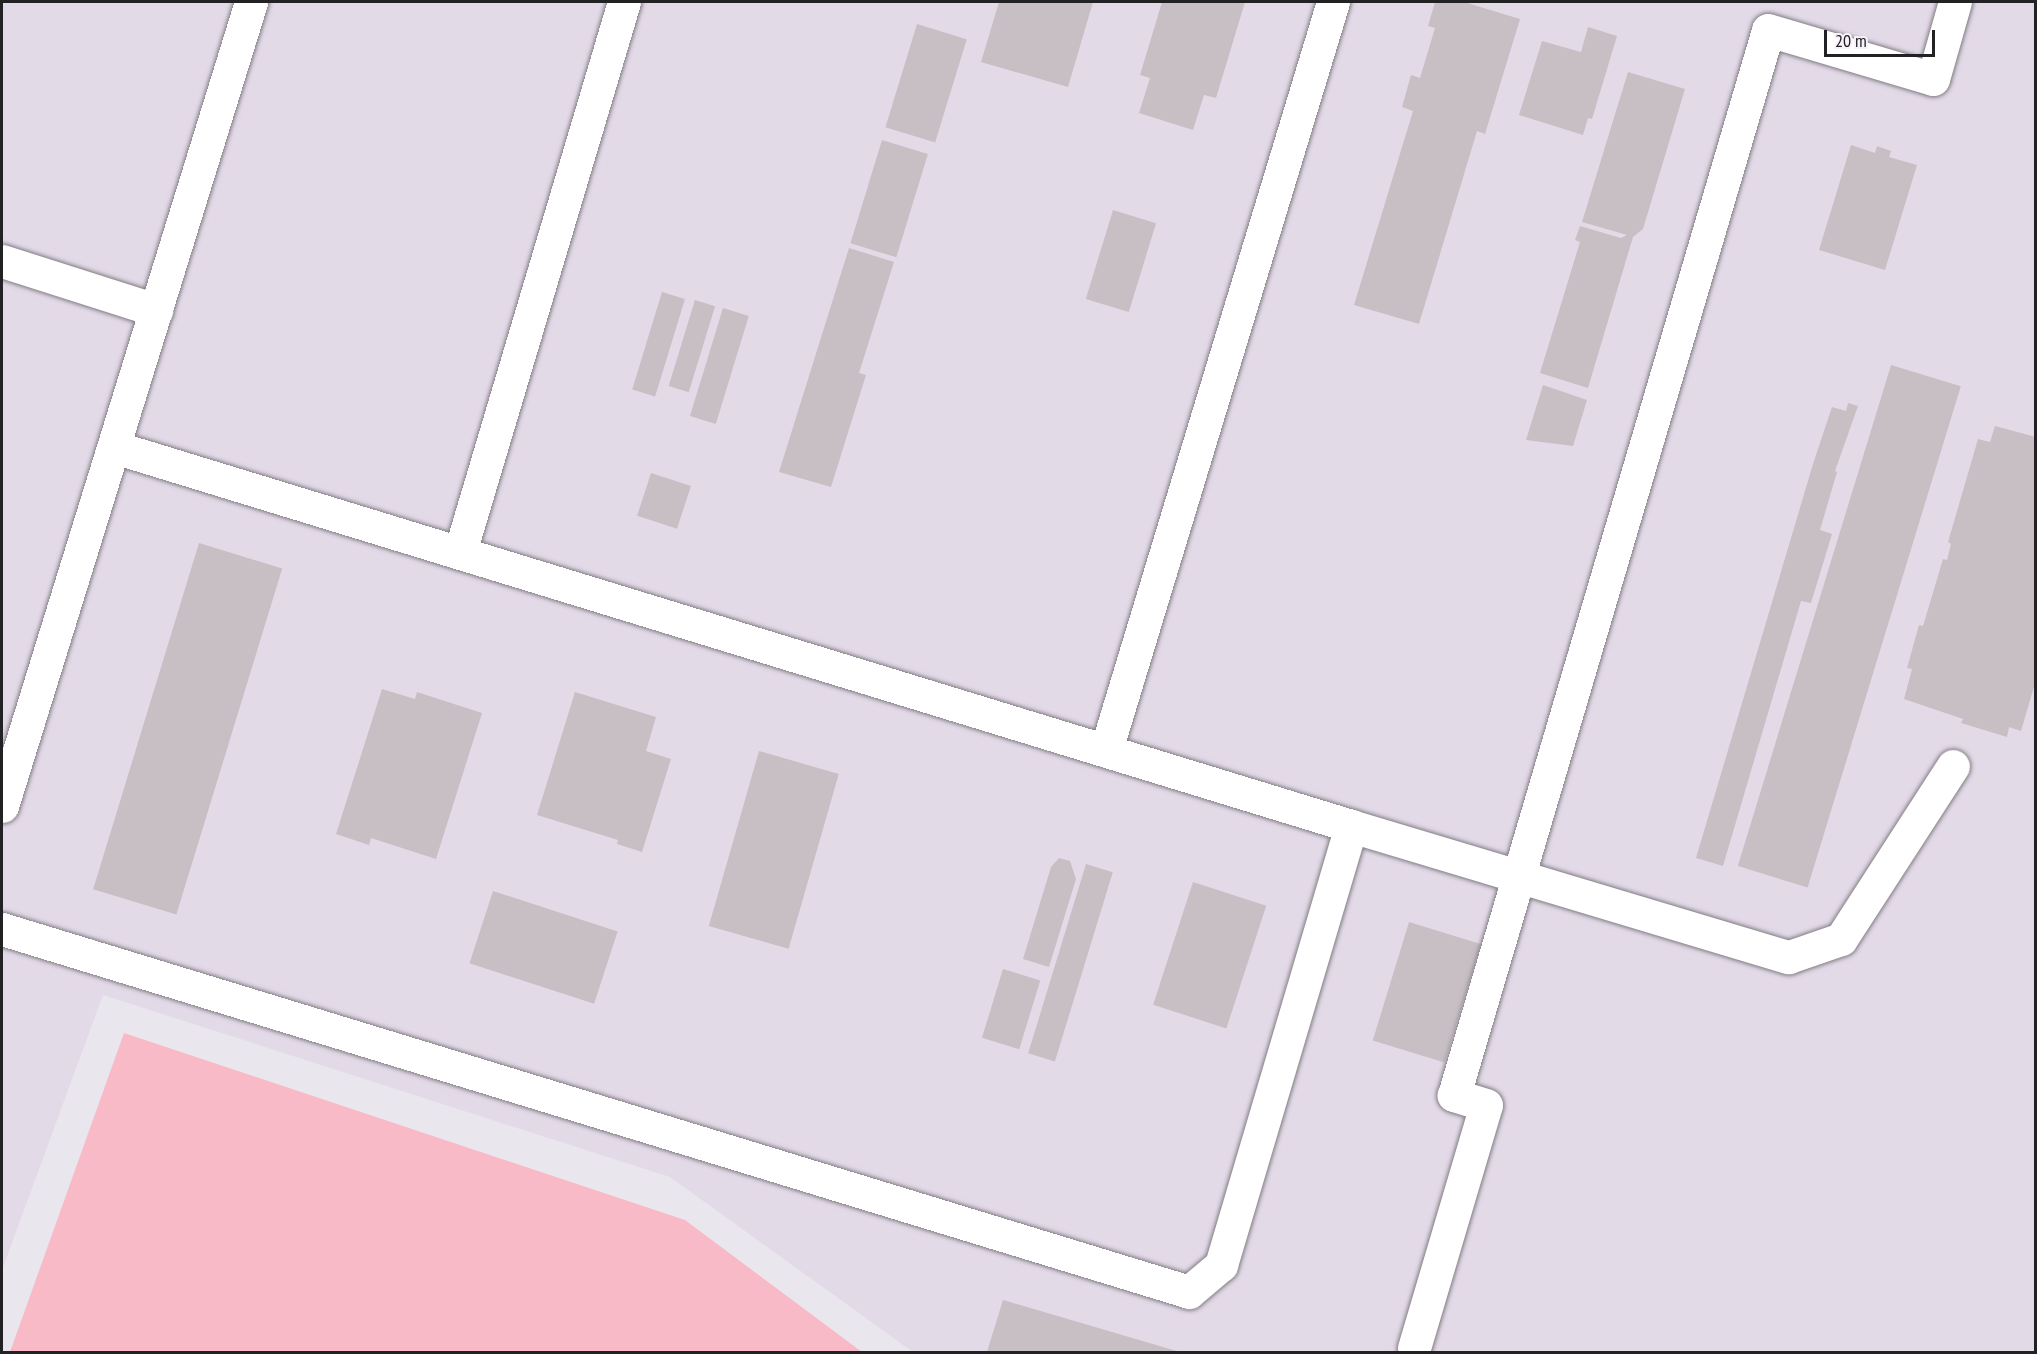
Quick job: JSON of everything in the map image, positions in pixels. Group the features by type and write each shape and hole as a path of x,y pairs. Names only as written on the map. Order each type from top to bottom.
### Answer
{"lane":[{"path":"2,806 251,2"},
{"path":"460,552 624,2"},
{"path":"1106,750 1333,2"},
{"path":"1414,1348 1486,1105 1454,1095 1768,30 1933,79 1955,2"},
{"path":"2,261 156,310"},
{"path":"114,447 1518,877 1789,957 1841,939 1953,766"},
{"path":"2,929 1189,1292 1221,1265 1351,826"}],"shaded area":[{"path":"2,2 2035,2 2035,1352 913,1352 670,1177 103,995 2,1270"},
{"path":"124,1033 685,1220 862,1352 10,1352"}],"building":[{"path":"999,2 1093,2 1068,87 981,62"},
{"path":"1162,2 1245,2 1216,98 1204,95 1193,130 1139,113 1150,78 1140,75"},
{"path":"1435,2 1464,2 1520,19 1485,134 1477,131 1419,324 1354,305 1413,111 1402,107 1411,75 1420,78 1435,28 1428,26"},
{"path":"917,24 967,39 935,142 885,127"},
{"path":"1588,27 1617,36 1592,119 1588,118 1583,135 1519,115 1542,41 1581,52"},
{"path":"1628,72 1685,89 1643,229 1633,237 1588,388 1540,373 1580,242 1575,240 1580,226 1621,238 1627,235 1582,222"},
{"path":"882,140 928,154 896,257 850,243"},
{"path":"1851,145 1875,153 1877,146 1891,151 1889,157 1917,165 1885,270 1819,250"},
{"path":"1113,210 1156,223 1129,312 1086,299"},
{"path":"849,248 894,262 859,373 866,375 831,487 779,472"},
{"path":"662,292 685,299 655,397 632,390"},
{"path":"695,300 715,306 689,392 669,386"},
{"path":"723,308 749,316 716,424 690,416"},
{"path":"1891,365 1961,386 1808,887 1738,866"},
{"path":"1543,385 1587,400 1573,446 1526,440"},
{"path":"1848,403 1858,406 1835,471 1837,472 1820,530 1832,534 1811,603 1801,601 1723,866 1696,858 1832,407 1846,411"},
{"path":"1995,426 2036,437 2036,680 2021,731 2009,727 2007,737 1961,723 1963,719 1904,699 1912,669 1907,668 1919,625 1923,626 1943,559 1947,560 1951,544 1948,542 1978,439 1990,442"},
{"path":"651,473 691,486 677,529 637,516"},
{"path":"199,543 282,568 176,915 93,889"},
{"path":"382,689 415,699 417,692 482,713 436,859 371,838 369,845 336,834"},
{"path":"575,692 656,717 646,751 671,759 642,852 617,844 618,840 537,815"},
{"path":"759,751 839,774 789,949 709,926"},
{"path":"1059,858 1070,861 1076,879 1049,967 1023,959 1051,867"},
{"path":"1086,864 1113,872 1055,1062 1028,1053"},
{"path":"1193,882 1266,906 1226,1028 1153,1005"},
{"path":"493,891 618,931 594,1004 470,963"},
{"path":"1409,922 1481,944 1444,1063 1373,1041"},
{"path":"1003,969 1040,980 1019,1049 982,1038"},
{"path":"1003,1300 1180,1352 987,1352"}]}
